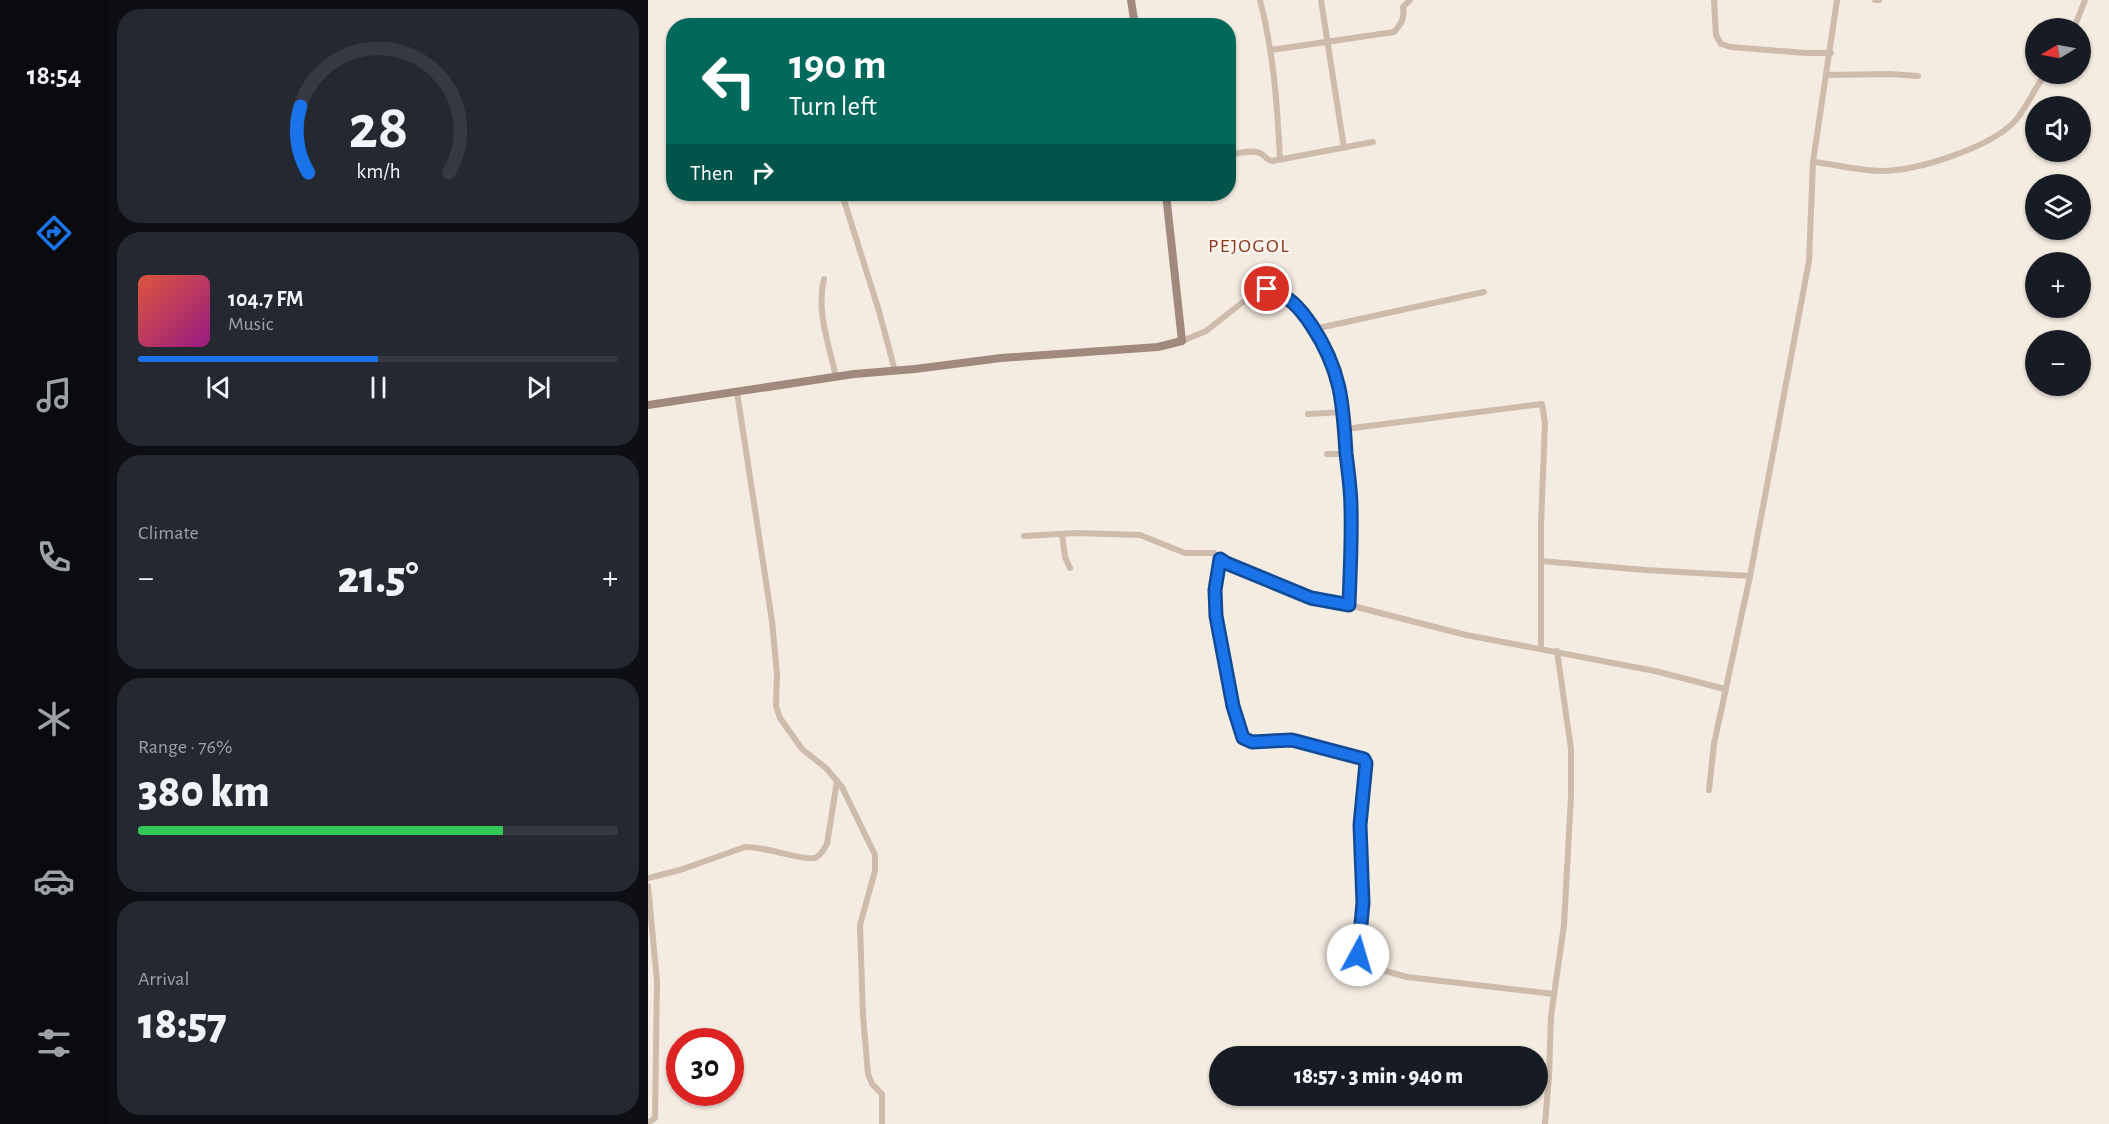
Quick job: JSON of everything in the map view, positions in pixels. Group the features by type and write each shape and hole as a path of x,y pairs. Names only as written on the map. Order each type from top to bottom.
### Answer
{"street":[{"path":"1131,0 1134,18"},
{"path":"1260,0 1276,83 1280,159"},
{"path":"1321,0 1344,148"},
{"path":"1271,50 1394,32 1401,24 1404,16 1403,8 1410,0"},
{"path":"1714,0 1716,35 1720,44 1731,47 1830,53"},
{"path":"1710,790 1714,744 1737,644 1809,261 1813,162 1837,0"},
{"path":"2078,18 2085,0"},
{"path":"1827,75 1918,76"},
{"path":"1813,162 1879,171 1902,170 1964,151 1993,139 2012,124 2021,113 2037,84"},
{"path":"1236,155 1260,153 1270,161 1373,142"},
{"path":"844,201 896,371"},
{"path":"1167,201 1182,341"},
{"path":"824,279 820,292 821,308 837,377"},
{"path":"648,405 837,377 1001,358 1158,348 1206,331 1257,291 1267,289 1292,301 1314,329 1334,365 1344,412 1351,508 1349,605"},
{"path":"1314,329 1484,292"},
{"path":"737,392 772,621 777,674 776,706 780,718 802,749 826,768 842,787 876,858 860,925 867,1070 872,1084 882,1095 882,1124"},
{"path":"1345,429 1542,405 1545,423 1541,648"},
{"path":"1308,414 1344,412"},
{"path":"1327,454 1346,454"},
{"path":"1062,534 1065,557 1070,568"},
{"path":"1024,536 1140,535 1181,552 1192,554 1212,552 1226,563 1311,598 1349,605 1466,635 1655,671 1725,689"},
{"path":"1220,559 1215,590 1216,616 1233,706 1243,738 1252,742 1292,740 1348,753 1364,759 1366,763 1360,825 1363,903 1358,955 1360,964 1407,977 1554,994"},
{"path":"1542,561 1750,576"},
{"path":"1545,1124 1554,994 1564,925 1571,760 1557,651"},
{"path":"648,878 680,870 745,847 755,846 815,858 822,853 827,844 837,781"},
{"path":"648,886 657,981 657,1047 655,1118 648,1123"}],"district":[{"name":"PEJOGOL","path":"1249,245"}],"route":[{"path":"1267,289 1292,301 1302,311 1334,365 1341,392 1351,508 1349,605 1311,598 1220,559 1215,590 1216,616 1233,706 1243,738 1252,742 1292,740 1348,753 1364,759 1366,763 1360,825 1363,911 1358,955"}]}
